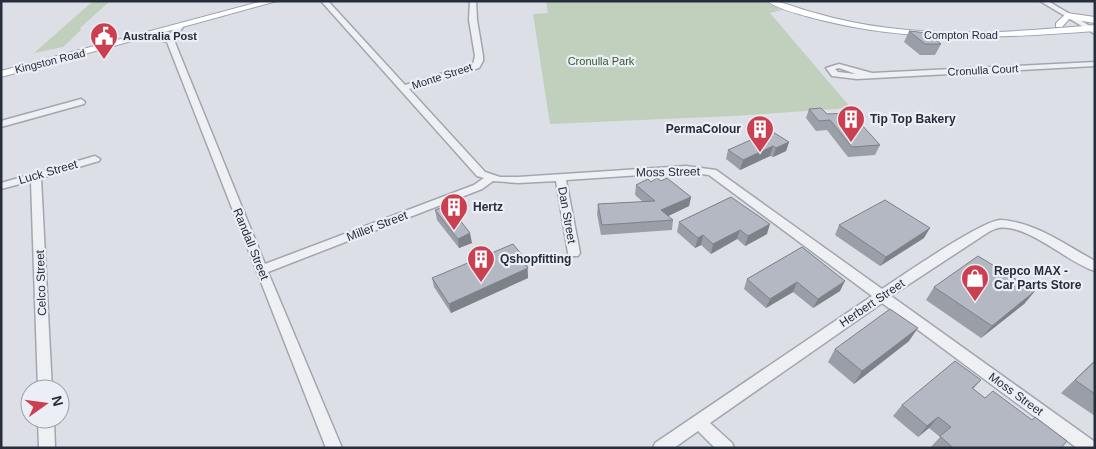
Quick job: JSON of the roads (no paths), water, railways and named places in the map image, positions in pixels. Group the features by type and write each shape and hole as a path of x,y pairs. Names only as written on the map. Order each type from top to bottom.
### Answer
{"main road":[{"name":"Kingston Road","path":"1,68 258,1"},
{"name":"Kingston Road","path":"1,74 273,1"},
{"name":"Compton Road","path":"772,1 841,22 920,35 978,36 1091,26"},
{"name":"Compton Road","path":"785,1 835,16 912,29 972,31 1060,25 1091,26"},
{"path":"1060,25 1067,16 1091,26"}],"street":[{"path":"324,1 481,174 491,178"},
{"name":"Monte Street","path":"403,88 476,66 479,56 473,20 473,1"},
{"path":"1043,1 1067,16 1091,26"},
{"path":"148,36 170,40 179,27"},
{"name":"Randall Street","path":"170,40 334,448"},
{"name":"Cronulla Court","path":"870,75 1095,64"},
{"path":"1,124 81,102"},
{"name":"Luck Street","path":"1,186 95,159"},
{"name":"Moss Street","path":"491,178 518,180 693,169 712,172 1090,448"},
{"name":"Celco Street","path":"36,176 45,379"},
{"name":"Dan Street","path":"560,177 574,254"},
{"name":"Miller Street","path":"261,270 480,186 491,178"},
{"name":"Herbert Street","path":"661,448 883,296 983,230 996,224 1012,226 1038,236 1095,267"},
{"path":"699,422 726,448"},
{"path":"46,429 47,448"}],"place":[{"name":"Australia Post","path":"104,60"},
{"name":"Tip Top Bakery","path":"851,143"},
{"name":"PermaColour","path":"760,153"},
{"name":"Hertz","path":"454,231"},
{"name":"Qshopfitting","path":"481,283"},
{"name":"Repco MAX - Car Parts Store","path":"975,302"}],"park label":[{"name":"Cronulla Park","path":"601,61"}]}
